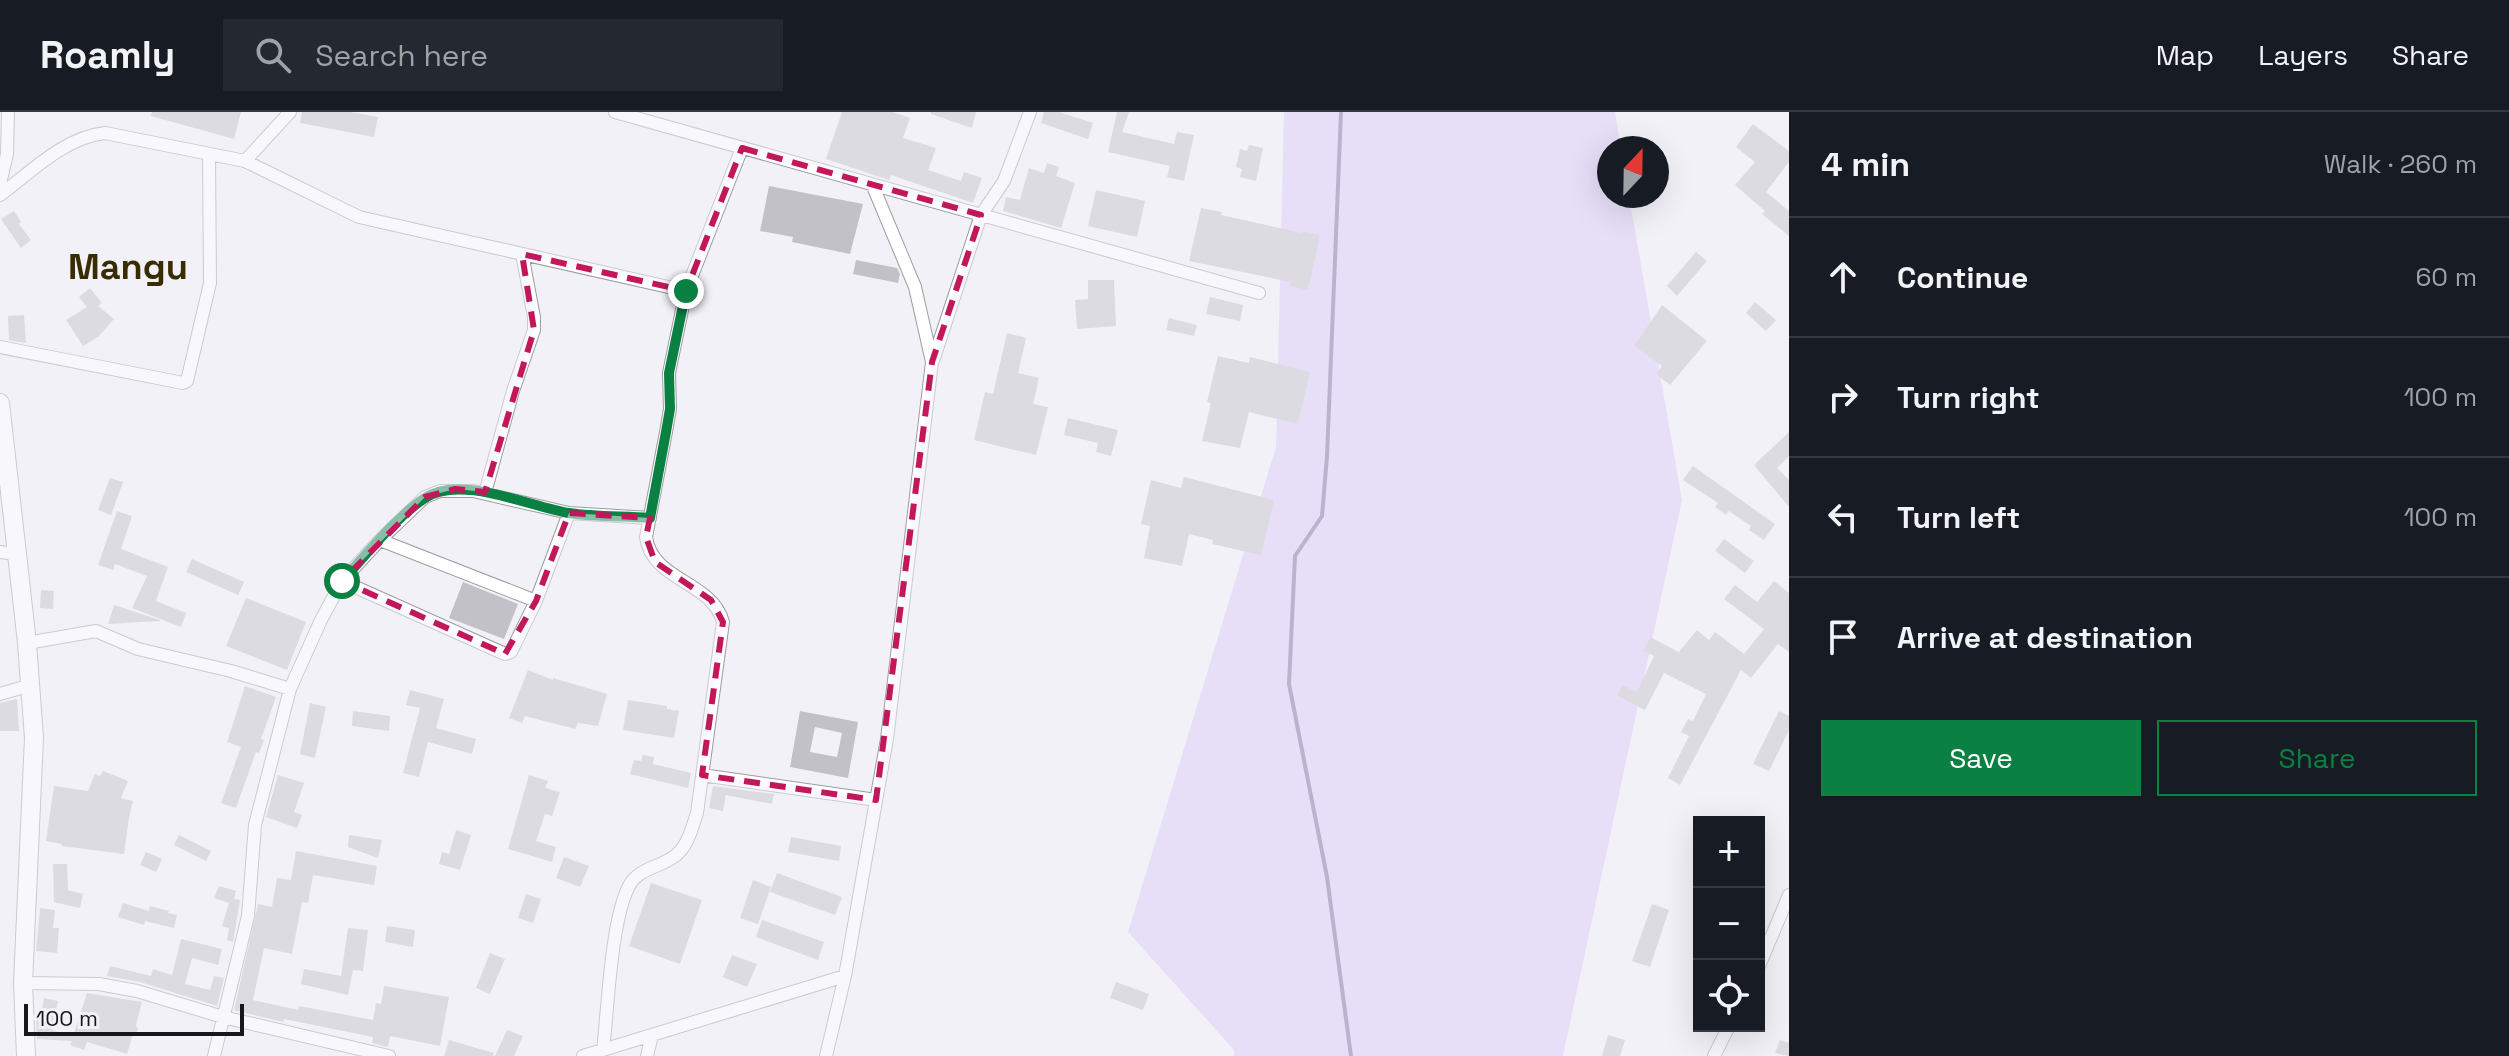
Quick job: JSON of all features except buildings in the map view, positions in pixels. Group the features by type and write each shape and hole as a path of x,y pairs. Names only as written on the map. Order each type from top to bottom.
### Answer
{"street":[{"path":"0,184 7,154 8,112"},
{"path":"245,161 290,112"},
{"path":"615,112 1259,293"},
{"path":"826,1056 845,976 887,739 932,362 981,215 1004,181 1030,112"},
{"path":"0,195 72,143 89,135 105,133 245,161 348,214 686,291"},
{"path":"603,1050 621,907 630,883 653,865 674,857 688,841 697,813 723,622 719,609 711,600 655,562 646,537 670,409 669,373 686,291 742,148"},
{"path":"0,347 183,383 187,381 210,283 209,154"},
{"path":"872,184 915,287 932,362"},
{"path":"485,493 513,391 534,330 522,254"},
{"path":"0,403 8,553 27,643 31,685 34,787 23,983 26,1056"},
{"path":"214,1056 248,916 255,825 290,689 342,581 425,497 440,491 455,489 485,493 569,513 650,518"},
{"path":"342,581 505,654 511,652 536,601 569,513"},
{"path":"380,540 536,601"},
{"path":"27,643 96,631 138,649 290,689"},
{"path":"0,694 31,685"},
{"path":"702,775 876,800"},
{"path":"1762,960 1786,914 1789,895"},
{"path":"583,1056 845,976"},
{"path":"23,983 99,984 137,991 223,1017 389,1056"},
{"path":"1714,1056 1726,1032"},
{"path":"647,1056 652,1035"},
{"path":"339,1056 363,1050"}],"highlighted area":[{"path":"742,148 981,215 932,362 876,800 702,775 723,622 711,600 655,562 646,537 650,518 569,513 536,601 505,654 342,581 425,497 455,489 485,492 534,330 522,254 686,291"}],"shaded area":[{"path":"1284,112 1615,112 1619,136 1597,136 1597,208 1631,208 1682,500 1563,1056 1234,1056 1234,1050 1128,932 1276,447"}],"waterway":[{"path":"1341,112 1322,516 1295,556 1289,684 1327,877 1351,1056"}],"district":[{"name":"Mangu","path":"128,267"}],"route":[{"path":"342,581 425,497 440,491 473,491 569,513 650,518 670,409 669,373 686,291"}]}
